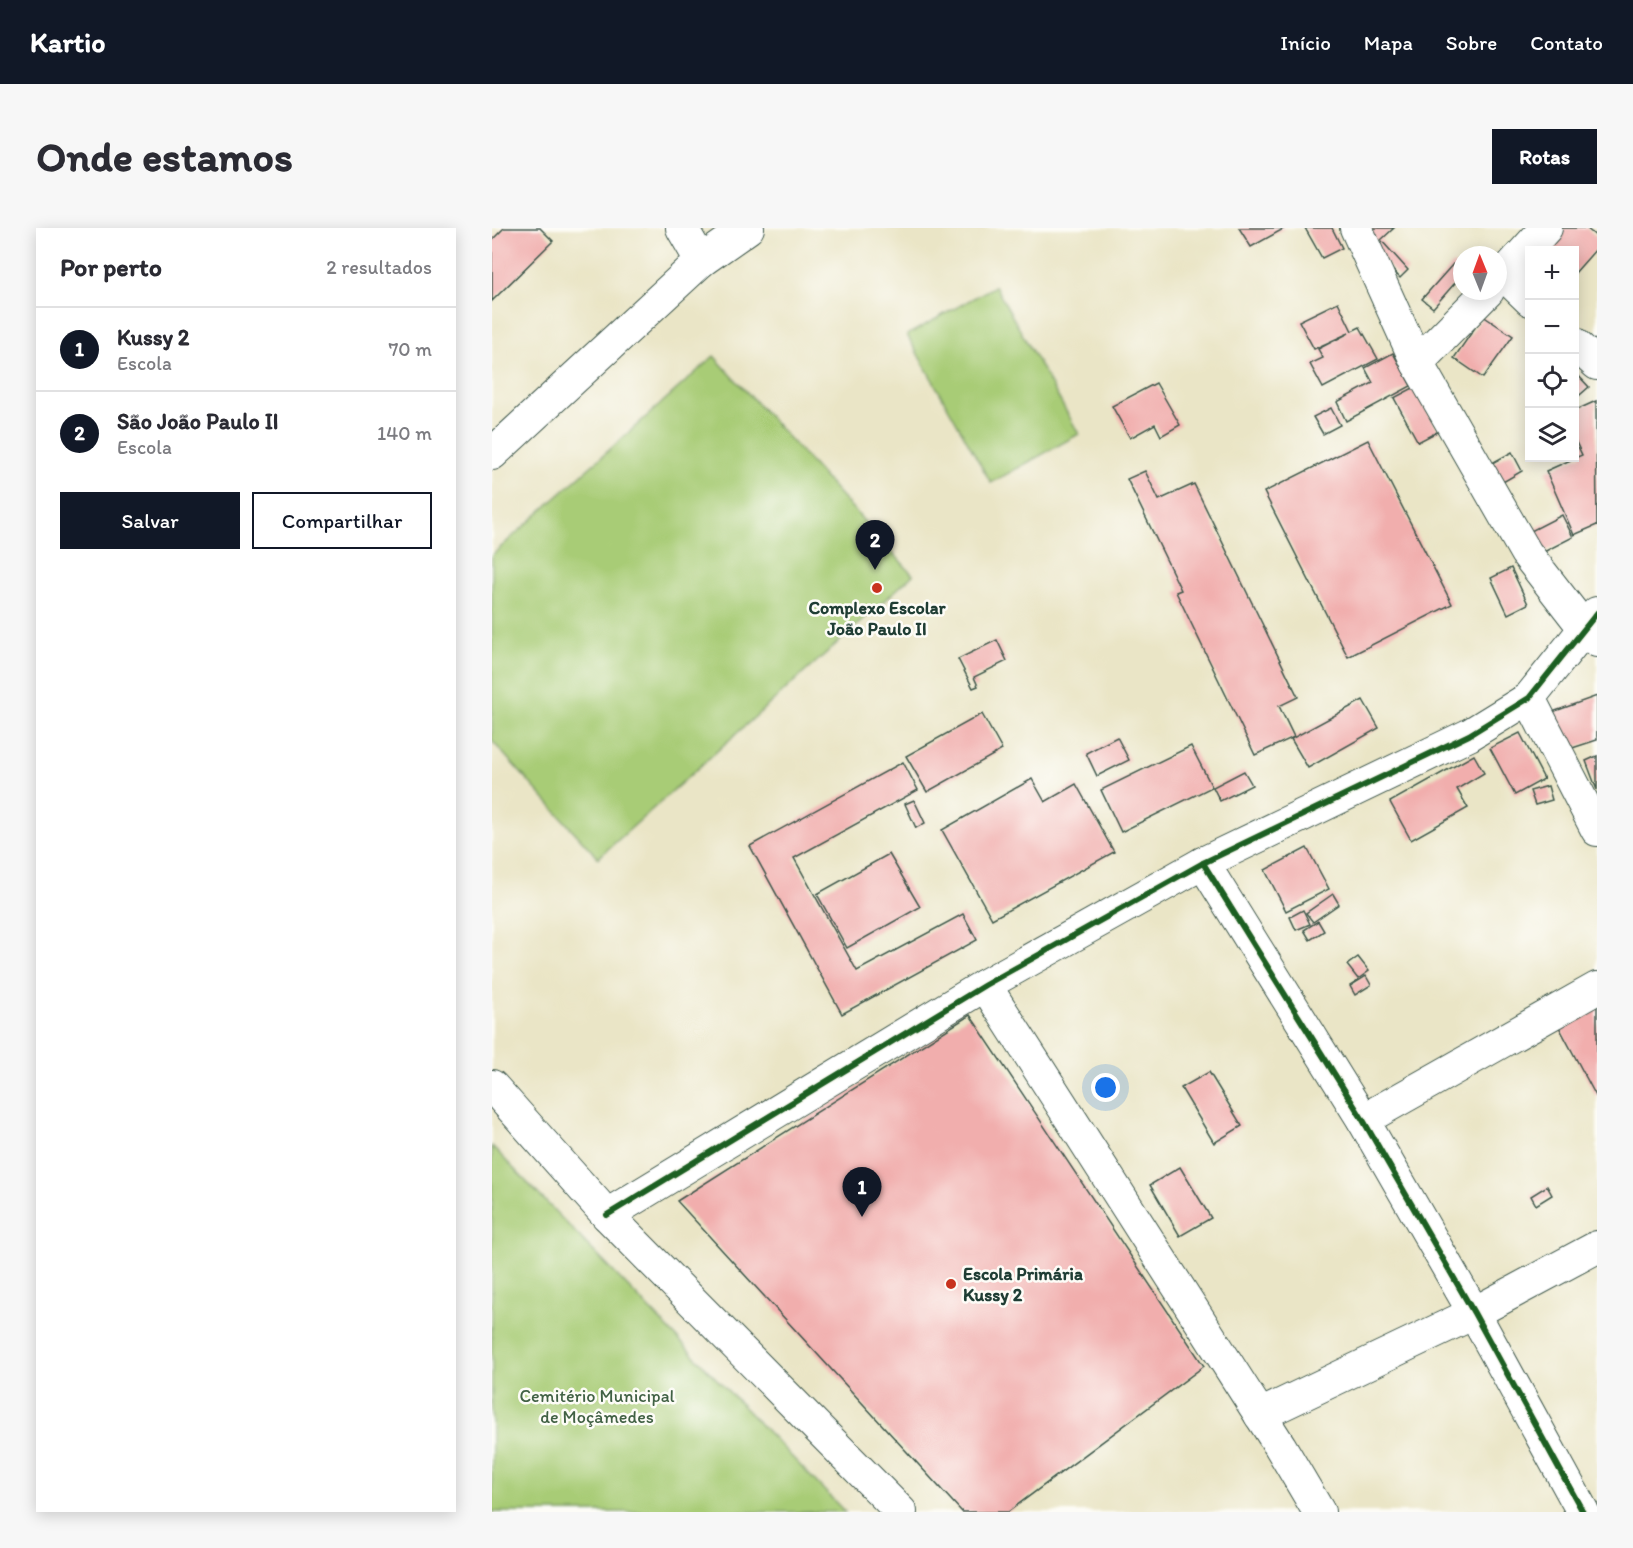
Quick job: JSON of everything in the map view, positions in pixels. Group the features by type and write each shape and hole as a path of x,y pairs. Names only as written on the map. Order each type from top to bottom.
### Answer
{"street":[{"path":"682,228 701,261"},
{"path":"492,454 701,261 748,228"},
{"path":"607,1215 985,985 1203,863 1469,735 1529,698 1593,628 1526,553 1417,363 1356,228"},
{"path":"1507,270 1546,228"},
{"path":"1507,288 1525,297"},
{"path":"1417,363 1478,300"},
{"path":"1579,347 1597,364"},
{"path":"1529,698 1597,830"},
{"path":"1203,863 1364,1120 1474,1312 1583,1512"},
{"path":"985,985 1260,1415 1319,1512"},
{"path":"1364,1120 1597,988"},
{"path":"492,1086 607,1215 901,1512"},
{"path":"1260,1415 1474,1312 1597,1247"}],"green space":[{"path":"995,286 1079,434 991,483 907,335"},
{"path":"714,356 913,575 598,858 492,741 492,555"},
{"name":"Cemitério Municipal de Moçâmedes","path":"492,1146 845,1512 492,1512"}],"building":[{"path":"504,228 540,228 553,241 492,301 492,240"},
{"path":"1239,228 1285,228 1251,247"},
{"path":"1305,228 1332,228 1342,248 1322,258"},
{"path":"1370,228 1394,228 1381,240 1408,270 1400,278 1361,236"},
{"path":"1558,228 1586,228 1597,237 1597,248 1579,268 1579,246 1543,246"},
{"path":"1453,264 1453,285 1433,308 1422,299"},
{"path":"1338,302 1352,331 1360,327 1378,359 1323,388 1310,364 1323,358 1318,349 1349,333 1314,349 1299,321"},
{"path":"1483,316 1513,336 1483,378 1454,358"},
{"path":"1393,353 1411,386 1346,421 1337,402 1373,383 1365,368"},
{"path":"1579,376 1589,387 1579,396"},
{"path":"1156,383 1180,425 1161,436 1155,424 1130,438 1112,406"},
{"path":"1415,387 1439,431 1418,442 1394,398"},
{"path":"1596,401 1597,525 1574,535 1546,471 1566,462 1579,462 1579,456 1582,455 1579,449 1579,409"},
{"path":"1331,408 1340,425 1323,434 1313,417"},
{"path":"1368,440 1452,604 1348,657 1264,492"},
{"path":"1512,452 1522,471 1503,482 1492,463"},
{"path":"1145,471 1159,500 1194,484 1298,697 1279,706 1294,737 1255,755 1176,592 1181,590 1127,479"},
{"path":"1562,515 1573,537 1534,557 1523,535"},
{"path":"1511,568 1528,604 1508,614 1491,578"},
{"path":"997,640 1007,661 974,677 978,686 973,688 958,659"},
{"path":"1597,696 1597,740 1560,752 1547,714"},
{"path":"1363,700 1379,728 1308,768 1291,739"},
{"path":"982,714 1002,750 927,792 906,756"},
{"path":"1520,733 1544,779 1515,795 1490,748"},
{"path":"1117,737 1129,760 1097,776 1086,753"},
{"path":"1191,746 1212,787 1121,832 1101,790"},
{"path":"1474,755 1484,773 1457,789 1468,808 1411,840 1390,802"},
{"path":"1597,756 1597,790 1586,761"},
{"path":"903,762 918,790 794,858 857,971 963,914 977,940 842,1014 750,846"},
{"path":"1244,771 1252,785 1220,801 1213,787"},
{"path":"1032,779 1045,802 1076,784 1114,852 992,919 942,830"},
{"path":"1548,786 1552,800 1535,805 1530,791"},
{"path":"914,800 925,823 916,828 905,804"},
{"path":"1307,848 1329,889 1286,911 1265,870"},
{"path":"889,854 920,907 847,948 817,894"},
{"path":"1333,894 1339,904 1313,922 1306,913"},
{"path":"1303,910 1310,924 1296,930 1290,917"},
{"path":"1318,921 1324,931 1310,940 1304,930"},
{"path":"1358,957 1369,971 1358,979 1347,965"},
{"path":"1366,976 1371,985 1355,995 1350,986"},
{"path":"1597,1002 1597,1098 1557,1023"},
{"name":"Escola Primária Kussy 2","path":"970,1015 1204,1366 1008,1512 962,1512 677,1201"},
{"path":"1209,1072 1242,1126 1214,1143 1181,1088"},
{"path":"1180,1167 1211,1218 1180,1236 1150,1185"},
{"path":"1547,1186 1552,1195 1536,1205 1531,1196"}],"cycle path":[{"path":"607,1215 985,985 1203,863 1469,735 1529,698 1597,613"},
{"path":"1203,863 1363,1120 1474,1313 1583,1512"}],"place":[{"name":"São João Paulo II","path":"875,570"},
{"name":"Complexo Escolar João Paulo II","path":"877,588"},
{"name":"Kussy 2","path":"862,1217"},
{"name":"Escola Primária Kussy 2","path":"951,1284"}]}
